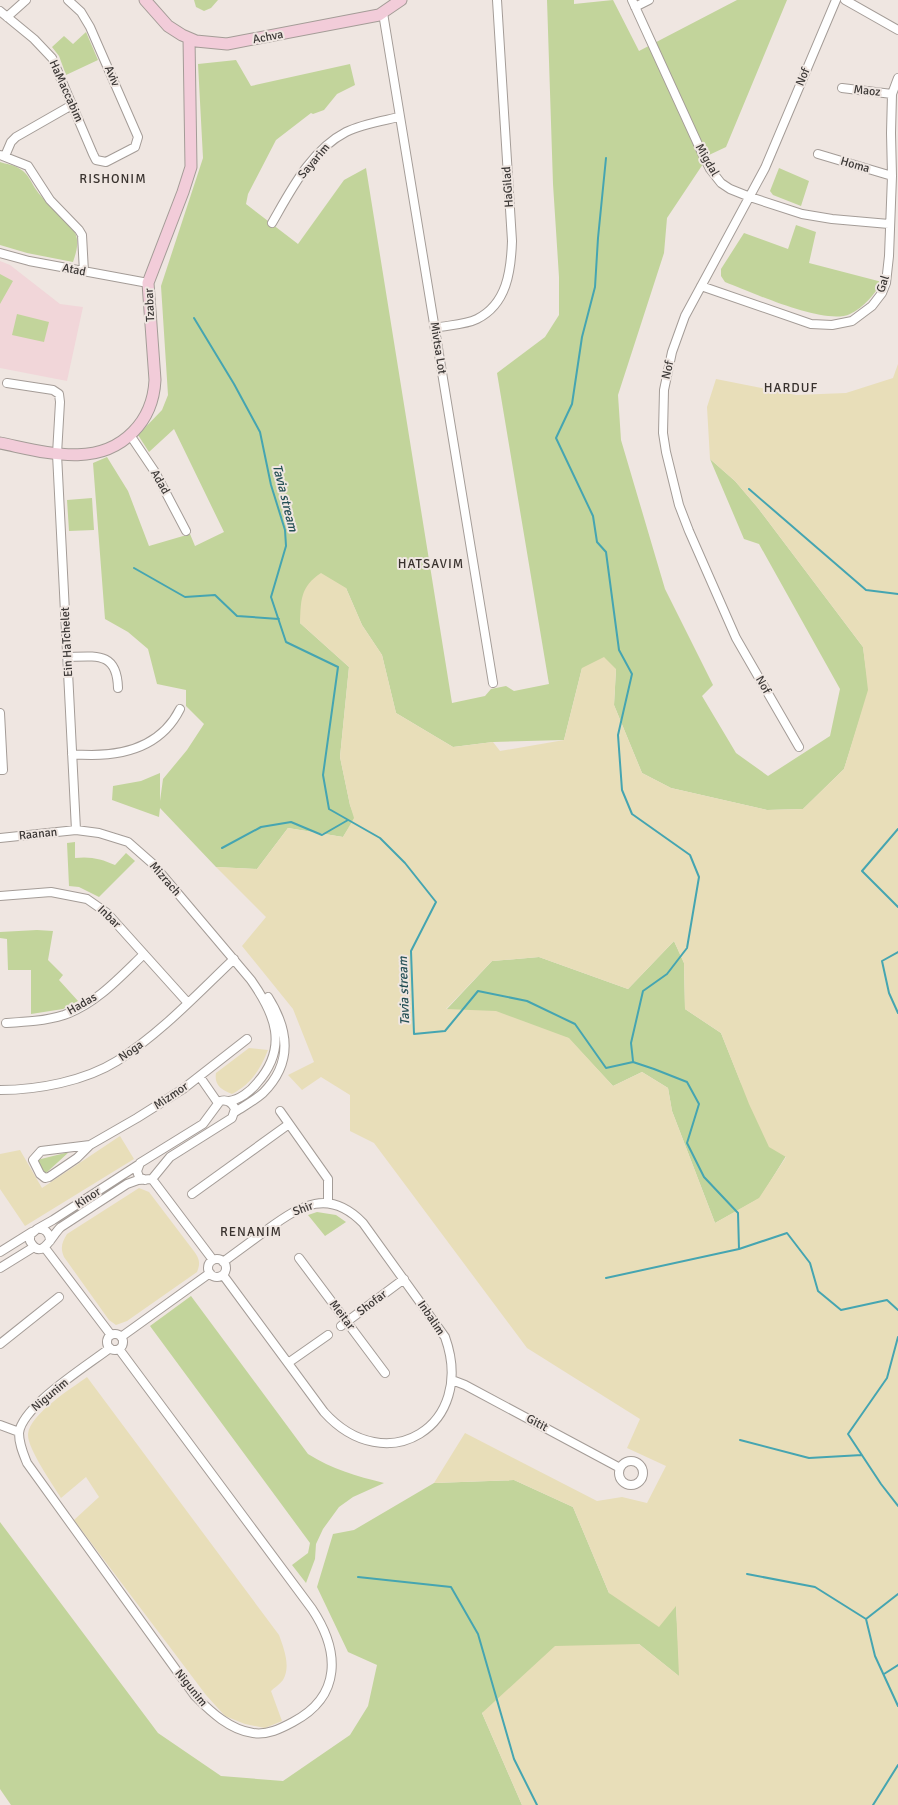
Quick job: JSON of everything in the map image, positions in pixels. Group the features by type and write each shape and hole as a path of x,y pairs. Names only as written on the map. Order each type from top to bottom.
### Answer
{"street":[{"path":"8,17 26,0"},
{"name":"Aviv","path":"68,0 81,12 90,27 136,128 137,142 135,147 125,154"},
{"name":"Achva","path":"145,0 168,26 189,38 196,41 227,44 366,18 383,13 401,0"},
{"name":"HaGilad","path":"435,328 471,321 487,313 500,297 509,275 512,241 504,137 497,0"},
{"path":"633,4 649,0"},
{"name":"Nof","path":"799,747 727,618 689,531 669,469 663,433 664,390 678,332 701,286 765,168 836,0"},
{"path":"845,0 898,30"},
{"name":"Migdal","path":"633,4 710,169 726,186 750,197 802,214 832,219 889,224"},
{"name":"HaMaccabim","path":"0,11 34,39 52,58 96,160 106,162 125,154"},
{"name":"Mivtsa Lot","path":"383,13 493,683"},
{"name":"Tzabar","path":"0,443 57,454 90,454 104,452 130,436 146,416 154,393 154,361 148,283 191,167 189,38"},
{"name":"Gal","path":"701,286 811,324 832,325 852,321 872,306 882,293 886,282 889,256 892,176 892,94 898,78"},
{"name":"Maoz","path":"842,88 892,94"},
{"path":"72,105 16,137 2,155 28,166 50,200 80,230 82,235 84,272"},
{"name":"Sayarim","path":"272,223 306,169 320,151 334,139 348,131 399,117"},
{"name":"Homa","path":"818,154 892,176"},
{"name":"Atad","path":"0,253 29,261 148,283"},
{"name":"Ein HaTchelet","path":"7,383 53,390 59,394 57,454 76,830"},
{"name":"Adad","path":"130,436 155,472 186,531"},
{"path":"68,657 94,656 106,659 117,671 118,688"},
{"path":"72,754 106,756 139,747 159,735 168,727 180,709"},
{"path":"0,713 3,770 0,770"},
{"name":"Raanan","path":"0,838 76,830"},
{"name":"Mizrach","path":"76,830 116,837 128,842 140,852 153,864 234,959 263,996 275,1024 276,1043 271,1062 262,1078 247,1093 229,1101"},
{"name":"Inbar","path":"0,896 51,892 87,899 107,913 188,1003"},
{"name":"Hadas","path":"6,1023 46,1019 64,1015 80,1008 111,985 144,954"},
{"name":"Mizrach","path":"234,959 265,992 274,1006 284,1034 286,1045 280,1066 270,1084 252,1101 235,1112"},
{"name":"Noga","path":"0,1090 57,1083 97,1071 116,1062 148,1040 234,959"},
{"name":"Mizmor","path":"90,1145 41,1151 33,1160 40,1174 45,1178 49,1177 77,1158 90,1145 165,1102 247,1039"},
{"path":"200,1076 216,1106 217,1118 226,1120"},
{"path":"148,1180 170,1157 226,1120 232,1118 235,1112 234,1106 229,1101 223,1100 216,1106 203,1124 138,1165 138,1174 148,1180 213,1260"},
{"path":"280,1111 328,1179 328,1203"},
{"path":"192,1194 289,1124"},
{"path":"146,1160 155,1163 157,1172"},
{"name":"Kinor","path":"0,1252 138,1165"},
{"name":"Kinor","path":"48,1244 54,1234 61,1227 127,1184 132,1181 148,1180"},
{"name":"Shir","path":"223,1262 290,1212 309,1205 328,1203"},
{"name":"Inbalim","path":"223,1275 334,1424 353,1436 373,1442 404,1440 430,1428 446,1402 452,1380 452,1368 445,1337 404,1279 354,1214 328,1203"},
{"path":"48,1244 39,1249 34,1247 30,1241 34,1231 47,1231 48,1244 110,1335"},
{"path":"0,1268 34,1247"},
{"name":"Meitar","path":"299,1258 344,1324 385,1373"},
{"path":"218,1259 223,1262 226,1268 223,1275 215,1277 210,1273 208,1266 213,1260 218,1259"},
{"path":"121,1337 210,1273"},
{"name":"Shofar","path":"344,1324 404,1279"},
{"path":"0,1344 59,1297"},
{"path":"115,1334 121,1337 123,1342 119,1349 110,1348 107,1342 110,1335 115,1334"},
{"path":"288,1363 328,1335"},
{"name":"Nigunim","path":"110,1348 35,1404 25,1418 19,1432 21,1449 27,1463 195,1696 208,1710 236,1728 252,1733 266,1734 282,1728 313,1710 322,1699 329,1684 332,1671 332,1656 326,1632 312,1610 119,1349"},
{"name":"Gitit","path":"452,1380 465,1385 620,1468"},
{"path":"0,1425 19,1432"}],"shaded area":[{"path":"0,261 10,265 60,304 83,307 67,381 0,368"}],"green space":[{"path":"194,0 218,0 211,8 204,11 196,7"},
{"path":"547,0 574,0 574,4 613,0 639,51 737,0 787,0 726,147 709,155 667,218 664,253 618,395 621,440 665,589 713,685 702,696 736,753 768,776 830,736 840,689 759,544 744,539 710,459 735,481 758,508 863,647 869,690 844,769 803,809 767,810 671,788 642,773 614,705 616,669 582,668 564,740 493,742 453,747 396,713 382,655 362,625 346,588 300,623 349,667 340,757 350,805 355,818 343,837 288,828 257,869 216,867 160,808 159,817 112,800 113,786 141,781 160,773 160,801 163,779 187,750 204,724 186,706 186,690 157,684 148,649 128,632 105,619 93,463 107,457 128,491 149,546 190,534 195,546 224,532 174,429 149,452 138,435 162,410 168,395 161,286 203,158 198,64 236,60 251,86 350,64 355,85 337,94 324,110 313,114 311,113 276,140 248,194 246,204 298,244 344,180 366,168 452,703 485,696 491,689 506,686 514,691 549,684 497,373 545,337 559,315 559,277 553,184"},
{"path":"86,32 98,60 66,75 59,56 52,47 64,36 73,44"},
{"path":"0,162 16,166 23,171 41,196 69,223 76,235 77,242 73,262 27,253 0,245"},
{"path":"779,168 809,181 801,206 773,195 770,191"},
{"path":"796,225 816,232 809,263 882,282 872,296 860,308 850,314 839,316 806,312 769,300 725,282 721,276 721,269 744,233 788,249"},
{"path":"0,274 13,281 0,304"},
{"path":"17,314 49,322 44,342 12,335"},
{"path":"92,498 94,530 69,531 67,500"},
{"path":"75,842 75,858 96,858 115,865 126,853 135,861 99,897 79,887 69,886 67,843"},
{"path":"37,930 53,931 48,960 63,975 59,980 78,1001 63,1009 31,1014 31,970 8,970 7,939 0,938 0,932"},
{"path":"674,941 684,963 685,1009 721,1033 741,1083 786,1156 760,1198 715,1223 672,1111 668,1088 642,1072 613,1086 568,1038 446,1010 492,961 539,957 628,989"},
{"path":"69,1152 46,1173 39,1167 37,1160"},
{"path":"317,1212 336,1215 346,1222 325,1236 308,1215"},
{"path":"191,1296 308,1454 344,1472 384,1483 353,1497 339,1507 323,1529 316,1544 315,1559 306,1583 292,1565 308,1553 310,1543 150,1326"},
{"path":"514,1480 573,1507 609,1593 676,1606 680,1677 639,1644 482,1713 522,1805 11,1805 0,1789 0,1522 158,1733 221,1776 283,1781 350,1735 368,1706 377,1665 348,1652 317,1587 333,1534 354,1530 434,1483"}],"sand":[{"path":"898,364 898,1805 522,1805 482,1713 555,1646 639,1644 679,1676 676,1606 659,1627 609,1593 573,1507 514,1480 434,1483 465,1433 597,1501 622,1497 647,1503 666,1466 627,1448 640,1419 527,1348 374,1143 350,1131 350,1095 321,1077 302,1090 288,1075 314,1062 293,1009 242,946 266,917 216,867 257,869 288,828 343,837 354,818 340,757 349,667 300,623 301,607 305,589 314,578 321,573 346,588 362,625 382,655 396,713 453,747 493,742 500,751 564,740 582,668 604,657 616,669 614,705 642,773 671,788 767,810 803,809 844,769 868,690 863,647 758,508 735,481 710,459 707,407 716,379 796,395 846,393 893,378","holes":["674,941 684,963 685,1009 721,1033 749,1104 769,1147 786,1157 759,1198 715,1223 672,1111 668,1088 642,1072 613,1086 569,1038 496,1011 446,1009 492,961 539,957 628,989"]},
{"path":"249,1048 268,1050 262,1064 245,1086 232,1094 225,1091 217,1084 216,1073"},
{"path":"120,1136 134,1159 25,1226 0,1189 0,1154 20,1150 42,1188"},
{"path":"139,1188 149,1192 195,1253 199,1260 199,1265 197,1272 127,1321 116,1325 109,1320 64,1257 62,1245 67,1234"},
{"path":"87,1377 279,1635 287,1663 283,1680 271,1691 282,1721 265,1728 245,1724 225,1716 206,1695 74,1520 99,1497 86,1477 61,1498 41,1466 29,1440 28,1434 30,1426 36,1418 53,1402"}],"waterway":[{"path":"606,158 595,287 582,337 572,404 556,438 593,516 597,542 606,552 619,650 632,674 618,735 622,790 632,814 690,855 699,877 687,948 667,974 643,991 631,1043 633,1061"},
{"name":"Tavia stream","path":"194,318 234,384 260,432 271,485 285,530 286,546 271,597 286,642 338,667 323,775 329,809 380,838 405,863 436,902 411,951 414,1034 445,1031 478,991 527,1001 575,1024 606,1068 633,1062 687,1082 699,1104 687,1143 704,1177 738,1213 739,1249 787,1233 810,1263 818,1291 841,1310 887,1300 898,1310"},
{"path":"749,489 866,590 898,594"},
{"path":"134,568 185,597 215,595 237,616 279,619"},
{"path":"222,848 261,827 291,822 322,835 348,820"},
{"path":"898,829 862,871 898,907"},
{"path":"898,952 882,961 889,993 898,1013"},
{"path":"606,1278 739,1249"},
{"name":"Tavia stream","path":"898,1337 887,1378 848,1434 881,1484 898,1506"},
{"path":"740,1440 809,1458 862,1455"},
{"path":"747,1574 815,1587 866,1619"},
{"path":"358,1577 451,1587 478,1634 514,1759 537,1805"},
{"name":"Tavia stream","path":"898,1594 866,1619 875,1656 898,1706"},
{"path":"884,1674 898,1665"},
{"name":"Tavia stream","path":"873,1805 898,1765"}],"district":[{"name":"RISHONIM","path":"113,179"},
{"name":"HARDUF","path":"791,388"},
{"name":"HATSAVIM","path":"431,564"},
{"name":"RENANIM","path":"251,1232"}]}
